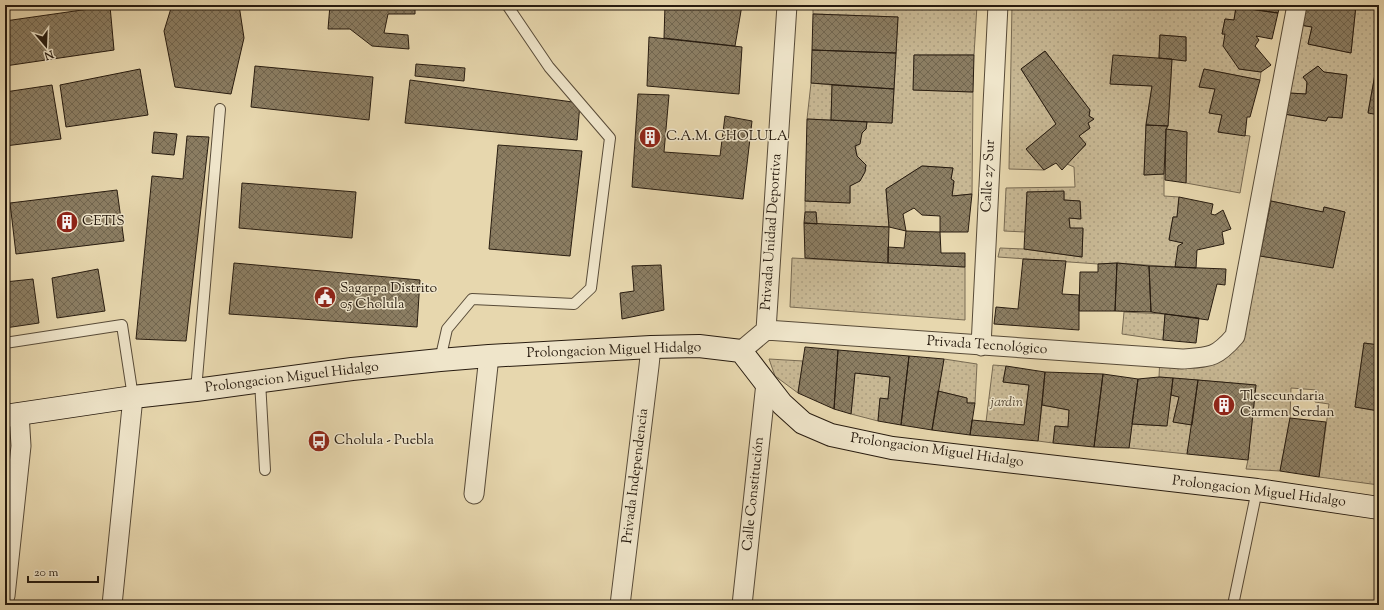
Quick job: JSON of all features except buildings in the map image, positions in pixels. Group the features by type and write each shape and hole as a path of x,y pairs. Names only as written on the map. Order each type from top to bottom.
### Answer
{"street":[{"name":"Privada Unidad Deportiva","path":"741,351 766,330 787,5"},
{"name":"Calle 27 Sur","path":"981,346 998,5"},
{"name":"Privada Tecnológico","path":"766,330 1182,360 1208,357 1223,350 1235,336 1297,5"},
{"name":"Prolongacion Miguel Hidalgo","path":"12,414 352,369 440,360 651,347 698,346 741,351 782,404 803,423 831,435 892,448 1257,490 1379,508"},
{"name":"Privada Independencia","path":"620,605 650,366 651,347"},
{"path":"474,494 489,356"},
{"name":"Calle Constitución","path":"742,605 766,383"},
{"path":"112,605 133,397"},
{"path":"5,596 21,446 12,414"}],"lane":[{"path":"440,360 447,329 472,299 574,304 592,288 610,138 549,66 507,5"},
{"path":"196,390 220,109"},
{"path":"5,343 122,325 133,397"},
{"path":"260,381 264,470"},
{"path":"1233,605 1257,490"}],"green space":[{"path":"813,5 977,5 974,55 914,55 914,90 973,92 972,194 952,196 954,181 951,179 953,168 922,166 886,189 889,227 817,224 816,212 805,212 805,201 850,203 850,186 861,178 866,165 858,157 856,145 861,134 866,129 867,122 892,123 898,17 813,14"},
{"path":"1012,5 1244,5 1243,8 1236,7 1234,20 1225,19 1222,34 1225,34 1239,69 1261,72 1260,80 1204,69 1199,87 1215,89 1209,113 1222,115 1218,132 1250,136 1240,193 1186,183 1187,132 1166,129 1168,126 1172,59 1186,61 1186,37 1160,35 1159,58 1111,84 1152,86 1146,125 1144,175 1164,174 1164,196 1179,197 1177,217 1173,217 1169,239 1183,243 1175,267 1117,263 1098,264 998,257 1000,248 1024,249 1082,257 1083,229 1070,228 1069,218 1080,219 1080,201 1064,200 1064,192 1027,192 1025,232 1004,231 1006,188 1075,187 1074,167 1067,164 1086,145 1079,136 1090,128 1088,123 1094,119 1089,116 1090,110 1045,51 1021,69 1056,124 1026,149 1044,170 1009,169"},
{"path":"1356,5 1379,5 1379,53 1368,112 1379,115 1379,345 1364,343 1355,407 1379,411 1379,485 1319,477 1329,404 1315,402 1317,390 1291,388 1290,418 1280,471 1246,469 1256,385 1159,377 1160,357 1182,359 1235,336 1260,256 1333,267 1345,212 1324,207 1323,212 1271,201 1271,183 1284,114 1326,121 1328,117 1342,118 1347,75 1324,72 1318,66 1303,77 1307,82 1306,94 1289,93 1300,25 1312,27 1308,44 1351,53"},
{"path":"811,83 832,85 831,120 807,119"},
{"path":"792,258 965,267 965,320 790,307"},
{"path":"1124,312 1165,314 1163,340 1122,334"},
{"path":"769,359 803,361 798,393 775,376"},
{"name":"jardìn","path":"944,359 977,364 975,403 967,403 967,398 938,391"},
{"name":"jardìn","path":"993,365 1006,366 1003,382 1029,385 1024,425 986,422"},
{"path":"855,373 890,377 888,399 880,399 878,421 851,414"},
{"path":"1171,395 1179,397 1173,422 1192,425 1187,454 1129,448 1132,424 1166,426"},
{"name":"jardìn","path":"1042,405 1069,410 1068,427 1055,426 1053,443 1038,441"}],"place":[{"name":"C.A.M. CHOLULA","path":"650,137"},
{"name":"CETIS","path":"67,222"},
{"name":"Sagarpa Distrito 05 Cholula","path":"325,297"},
{"name":"Tlesecundaria Carmen Serdan","path":"1224,405"},
{"name":"Cholula - Puebla","path":"319,441"}]}
